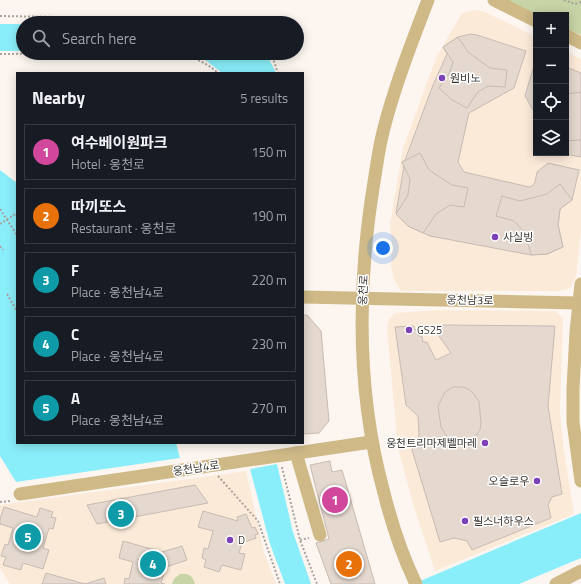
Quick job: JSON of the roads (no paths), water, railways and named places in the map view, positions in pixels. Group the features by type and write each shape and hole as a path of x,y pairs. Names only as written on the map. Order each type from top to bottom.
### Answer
{"street":[{"name":"웅천로","path":"416,583 396,537 372,442 364,381 362,298 368,219 384,129 397,86 428,0"},
{"path":"494,0 533,20"},
{"path":"569,37 581,43"},
{"path":"581,284 578,303 573,389 573,422 581,480"},
{"name":"웅천남3로","path":"304,297 578,303"},
{"name":"웅천남4로","path":"20,494 372,442"},
{"path":"296,453 320,535"},
{"path":"556,584 581,571"}],"water":[{"path":"0,24 16,24 16,51 0,51"},
{"path":"205,60 270,60 276,72 221,72"},
{"path":"0,170 16,182 16,444 176,444 180,458 16,482 0,456"},
{"path":"277,464 293,532 311,584 285,584 270,544 250,469"},
{"path":"581,513 581,558 519,584 413,584"}],"place":[{"name":"원비노","path":"442,78"},
{"name":"사실빙","path":"495,237"},
{"name":"GS25","path":"409,330"},
{"name":"웅천트리마제벨마레","path":"485,443"},
{"name":"오슬로우","path":"537,481"},
{"name":"여수베이원파크","path":"335,500"},
{"name":"F","path":"121,514"},
{"name":"필스너하우스","path":"465,521"},
{"name":"A","path":"28,537"},
{"name":"D","path":"230,540"},
{"name":"C","path":"153,564"},
{"name":"따끼또스","path":"349,564"}]}
